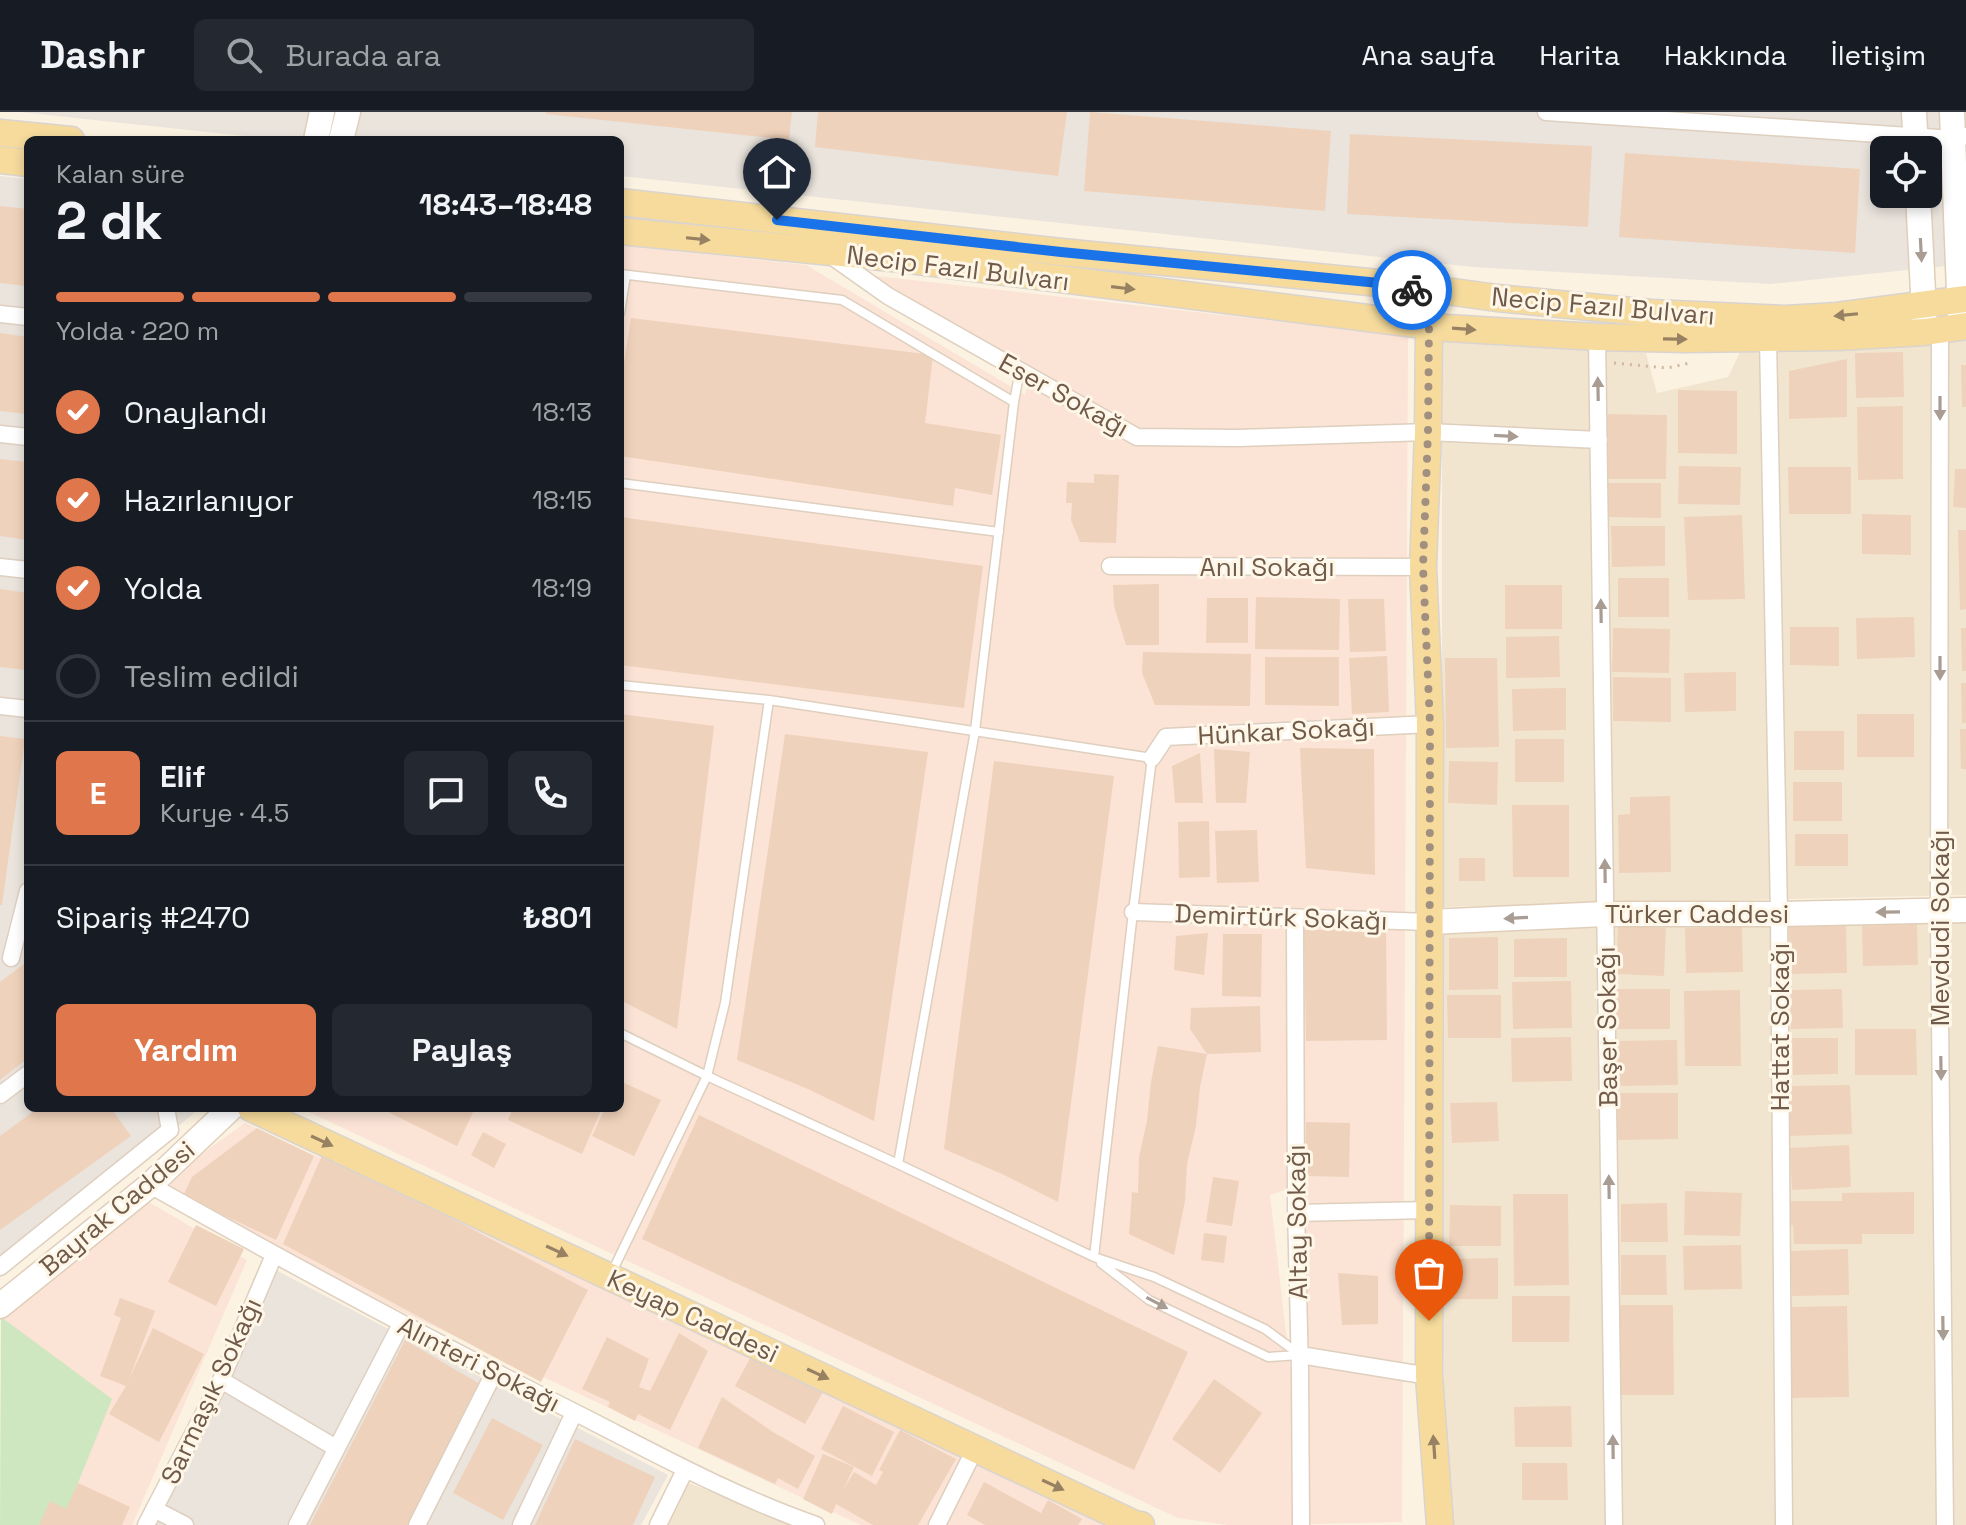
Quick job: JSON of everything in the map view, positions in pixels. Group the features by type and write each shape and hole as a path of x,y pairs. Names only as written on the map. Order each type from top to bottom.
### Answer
{"main road":[{"path":"0,133 30,136"},
{"path":"0,160 24,163"},
{"name":"Necip Fazıl Bulvarı","path":"624,202 1061,252 1652,313 1786,319 1837,316 1943,324"},
{"name":"Necip Fazıl Bulvarı","path":"624,231 902,259 1597,350 1685,339 1838,337 1943,324 1963,300"},
{"path":"1410,286 1429,326 1423,567 1430,724 1429,1376 1440,1525"},
{"name":"Keyap Caddesi","path":"260,1112 1138,1525"}],"street":[{"path":"317,136 322,112"},
{"path":"342,136 348,112"},
{"path":"1546,112 1915,132 1960,138"},
{"path":"1943,324 1963,300 1960,138 1952,112"},
{"path":"1921,208 1943,324"},
{"name":"Eser Sokağı","path":"825,252 888,296 1137,437 1237,438 1428,432 1599,440"},
{"path":"0,314 24,317"},
{"name":"Mevdudi Sokağı","path":"1943,324 1939,912 1945,1525"},
{"name":"Hattat Sokağı","path":"1768,338 1779,914 1784,1525"},
{"name":"Başer Sokağı","path":"1597,350 1614,1525"},
{"path":"0,434 24,437"},
{"name":"Anıl Sokağı","path":"1110,566 1423,567"},
{"path":"0,567 24,570"},
{"path":"0,706 24,709"},
{"name":"Hünkar Sokağı","path":"1152,758 1166,737 1430,724"},
{"path":"5,962 24,903"},
{"name":"Türker Caddesi","path":"1429,922 1605,914 1966,910"},
{"name":"Demirtürk Sokağı","path":"1133,912 1429,922"},
{"name":"Altay Sokağı","path":"1295,918 1301,1525"},
{"path":"5,962 24,948"},
{"path":"0,1095 24,1077"},
{"path":"0,1267 170,1130 167,1112"},
{"name":"Bayrak Caddesi","path":"0,1306 150,1185 227,1112"},
{"name":"Alınteri Sokağı","path":"150,1185 494,1373 685,1470 806,1523"},
{"path":"1296,1213 1428,1210"},
{"name":"Sarmaşık Sokağı","path":"146,1525 221,1380 274,1255"},
{"path":"297,1525 401,1324"},
{"path":"1300,1355 1429,1376"},
{"path":"417,1525 494,1373"},
{"path":"221,1380 336,1448"},
{"path":"521,1525 574,1413"},
{"path":"937,1525 975,1449"},
{"path":"658,1525 685,1470"},
{"path":"154,1509 185,1525"}],"lane":[{"path":"624,274 842,300 1014,402"},
{"path":"898,1164 975,731 1020,370"},
{"path":"624,484 999,532"},
{"path":"624,685 769,700 1152,758 1094,1257"},
{"path":"610,1276 707,1076 725,1003 769,700"},
{"path":"624,1035 1094,1257 1154,1277 1265,1329 1300,1355"},
{"path":"1094,1257 1149,1300 1268,1357 1300,1355"}],"path":[{"path":"1597,350 1667,368"}],"shaded area":[{"path":"20,112 1966,112 1966,264 1771,284 1473,267 624,176 624,136 245,136"},
{"path":"0,176 24,179 24,1112 195,1112 0,1277"},
{"path":"624,245 806,265 1025,395 1028,381 867,275 1408,336 1402,1522 1310,1524 1300,1185 1270,1195 1292,1384 1293,1525 1228,1525 1178,1518 309,1112 624,1112"},
{"path":"1966,338 1966,895 1442,907 1442,341 1646,353 1657,393 1728,377 1744,344"},
{"path":"1966,919 1966,1525 1448,1525 1442,1330 1440,931"},
{"path":"245,1123 1111,1525 861,1525 169,1203 171,1176"},
{"path":"137,1195 247,1260 132,1525 61,1525 1,1317"},
{"path":"268,1266 668,1475 641,1525 148,1525"},
{"path":"679,1479 794,1525 655,1525"}],"green space":[{"path":"1,1317 112,1399 61,1525 0,1525"}],"building":[{"path":"546,112 792,112 789,140"},
{"path":"818,112 1067,112 1058,176 815,147"},
{"path":"1090,112 1331,131 1325,211 1084,191"},
{"path":"1350,134 1592,146 1588,227 1347,214"},
{"path":"1625,153 1860,169 1855,253 1619,237"},
{"path":"0,206 24,209 24,286 0,283"},
{"path":"631,318 933,355 925,423 1001,435 992,495 955,488 953,506 624,457 624,363"},
{"path":"0,333 24,336 24,414 0,411"},
{"path":"1903,352 1904,397 1856,398 1855,353"},
{"path":"1847,359 1847,417 1789,419 1789,371"},
{"path":"1961,365 1966,365 1966,407 1962,407"},
{"path":"1678,390 1737,391 1737,454 1678,453"},
{"path":"1903,406 1903,479 1858,480 1857,407"},
{"path":"1602,414 1667,415 1666,479 1601,479"},
{"path":"0,459 24,462 24,539 0,536"},
{"path":"1679,466 1741,467 1740,505 1678,504"},
{"path":"1788,467 1851,467 1851,514 1789,514"},
{"path":"1955,469 1966,469 1966,508 1953,507"},
{"path":"1094,474 1119,475 1116,543 1080,542 1071,520 1072,503 1066,503 1067,482 1094,483"},
{"path":"1607,483 1661,483 1661,518 1607,517"},
{"path":"1862,514 1911,515 1911,555 1862,554"},
{"path":"1742,515 1745,599 1688,600 1684,517"},
{"path":"624,518 983,566 964,708 624,666"},
{"path":"1611,526 1665,526 1665,566 1612,567"},
{"path":"1958,530 1966,530 1966,609 1960,610"},
{"path":"1618,578 1669,578 1669,617 1618,617"},
{"path":"1159,584 1159,645 1126,645 1114,606 1113,585"},
{"path":"1505,585 1562,585 1562,629 1505,629"},
{"path":"0,589 24,592 24,670 0,667"},
{"path":"1256,597 1340,599 1339,650 1255,649"},
{"path":"1207,598 1248,598 1248,643 1206,643"},
{"path":"1348,599 1384,599 1386,651 1350,652"},
{"path":"1914,617 1915,657 1857,659 1856,618"},
{"path":"1790,627 1839,627 1839,666 1790,665"},
{"path":"1613,628 1670,629 1669,673 1612,672"},
{"path":"1961,628 1966,628 1966,671 1962,671"},
{"path":"1559,636 1560,677 1506,678 1506,637"},
{"path":"1143,652 1251,654 1250,706 1155,705 1142,673"},
{"path":"1387,656 1389,712 1352,714 1349,658"},
{"path":"1265,657 1339,657 1339,706 1265,705"},
{"path":"1445,658 1497,658 1499,747 1446,748"},
{"path":"1736,672 1736,711 1685,712 1684,673"},
{"path":"1613,677 1671,678 1671,722 1613,721"},
{"path":"1961,683 1966,683 1966,723 1962,723"},
{"path":"1566,688 1566,730 1513,731 1512,689"},
{"path":"1857,714 1914,714 1914,757 1857,757"},
{"path":"624,715 714,726 677,1029 624,1002"},
{"path":"1960,729 1966,729 1966,769 1961,769"},
{"path":"1794,731 1844,731 1844,770 1794,770"},
{"path":"785,734 928,752 874,1121 737,1060"},
{"path":"0,736 24,739 24,746 0,905"},
{"path":"1515,739 1564,739 1564,782 1515,782"},
{"path":"1300,748 1374,749 1375,875 1306,868"},
{"path":"1214,749 1250,752 1246,803 1216,803"},
{"path":"1200,753 1203,803 1175,803 1172,766"},
{"path":"994,761 1114,776 1058,1202 944,1149"},
{"path":"1449,761 1498,762 1497,805 1448,803"},
{"path":"1793,782 1842,782 1842,821 1793,821"},
{"path":"1670,796 1671,872 1619,873 1618,815 1630,814 1630,797"},
{"path":"1512,805 1569,805 1569,877 1513,877"},
{"path":"1209,821 1210,877 1179,878 1178,822"},
{"path":"1257,830 1259,882 1217,883 1215,831"},
{"path":"1795,834 1848,834 1848,866 1795,866"},
{"path":"1459,858 1485,858 1485,881 1459,881"},
{"path":"1917,924 1918,965 1863,966 1862,926"},
{"path":"1618,925 1666,928 1664,976 1616,974"},
{"path":"1846,925 1847,973 1790,974 1789,927"},
{"path":"1742,927 1743,972 1686,973 1685,928"},
{"path":"1386,929 1387,1040 1306,1041 1304,930"},
{"path":"1208,933 1204,975 1174,970 1176,936"},
{"path":"1223,934 1262,934 1261,997 1222,996"},
{"path":"1498,937 1498,989 1449,990 1449,938"},
{"path":"1567,938 1567,977 1514,977 1514,939"},
{"path":"24,964 24,1061 0,1080 0,982"},
{"path":"1571,981 1572,1028 1513,1029 1512,982"},
{"path":"1615,989 1670,989 1670,1029 1615,1029"},
{"path":"1842,989 1843,1028 1791,1029 1790,990"},
{"path":"1740,990 1741,1066 1685,1066 1684,991"},
{"path":"1447,995 1501,995 1501,1038 1448,1038"},
{"path":"1260,1006 1261,1052 1207,1054 1190,1029 1191,1008"},
{"path":"1855,1029 1916,1029 1917,1075 1855,1075"},
{"path":"1571,1037 1572,1081 1512,1082 1511,1038"},
{"path":"1792,1038 1838,1038 1838,1074 1793,1075"},
{"path":"1677,1040 1678,1085 1617,1086 1616,1041"},
{"path":"1158,1046 1207,1054 1174,1255 1129,1234 1132,1192 1138,1193 1139,1157"},
{"path":"624,1083 661,1100 634,1156 592,1136 603,1112 624,1112"},
{"path":"1850,1085 1852,1134 1789,1136 1788,1086"},
{"path":"1617,1093 1678,1093 1678,1139 1617,1140"},
{"path":"1497,1102 1499,1141 1452,1143 1450,1103"},
{"path":"33,1112 114,1112 131,1136 0,1230 0,1136"},
{"path":"388,1112 473,1112 457,1146"},
{"path":"511,1112 600,1112 582,1154 508,1120"},
{"path":"699,1115 1188,1352 1134,1470 642,1239"},
{"path":"1306,1122 1350,1123 1349,1177 1305,1176"},
{"path":"257,1128 314,1156 276,1240 183,1196 192,1177"},
{"path":"483,1132 506,1144 494,1168 471,1155"},
{"path":"1849,1145 1851,1187 1792,1190 1790,1148"},
{"path":"324,1151 588,1290 541,1382 283,1244"},
{"path":"1213,1177 1239,1181 1232,1226 1206,1222"},
{"path":"1685,1191 1742,1193 1740,1236 1684,1235"},
{"path":"1914,1192 1914,1234 1862,1234 1862,1244 1794,1244 1788,1201 1842,1201 1842,1193"},
{"path":"1513,1194 1568,1194 1569,1285 1514,1286"},
{"path":"1667,1203 1668,1242 1621,1242 1621,1204"},
{"path":"1450,1205 1501,1206 1501,1246 1449,1246"},
{"path":"196,1225 244,1249 216,1306 168,1282"},
{"path":"1204,1233 1227,1236 1224,1263 1201,1260"},
{"path":"1741,1245 1742,1289 1684,1290 1683,1246"},
{"path":"1848,1249 1849,1295 1792,1296 1790,1251"},
{"path":"1621,1255 1666,1255 1667,1295 1621,1295"},
{"path":"1498,1258 1498,1299 1450,1299 1449,1259"},
{"path":"1338,1273 1378,1276 1378,1324 1342,1325"},
{"path":"1512,1296 1570,1296 1569,1342 1512,1342"},
{"path":"120,1298 155,1311 129,1379 153,1328 204,1354 159,1442 109,1414 126,1386 100,1376 121,1318 114,1315"},
{"path":"1620,1305 1673,1305 1674,1395 1620,1395"},
{"path":"1847,1306 1849,1397 1790,1398 1788,1307"},
{"path":"679,1333 708,1351 670,1430 638,1414 635,1421 608,1407 610,1402 582,1389 607,1337 649,1359 639,1387 650,1391"},
{"path":"405,1340 480,1384 407,1525 310,1525"},
{"path":"753,1353 823,1392 805,1424 735,1386"},
{"path":"1214,1379 1262,1413 1220,1473 1172,1439"},
{"path":"722,1397 815,1456 798,1489 778,1478 775,1484 698,1448"},
{"path":"843,1406 894,1432 872,1476 821,1449"},
{"path":"1571,1406 1572,1447 1515,1447 1514,1407"},
{"path":"492,1418 543,1445 503,1520 453,1493"},
{"path":"900,1430 956,1459 918,1525 873,1525 836,1504 832,1514 803,1499 823,1454 854,1467 843,1490 854,1472 876,1485 883,1472 879,1470"},
{"path":"575,1439 655,1477 633,1525 535,1525"},
{"path":"1522,1463 1567,1463 1568,1500 1522,1500"},
{"path":"984,1482 1041,1513 1048,1500 1082,1519 1078,1525 985,1525 967,1515"},
{"path":"78,1483 130,1507 122,1525 39,1525 50,1501 66,1509"}],"way so far":[{"path":"1412,290 1429,326 1423,567 1430,724 1429,1321"}],"route":[{"path":"777,220 1410,286 1412,290"}]}
